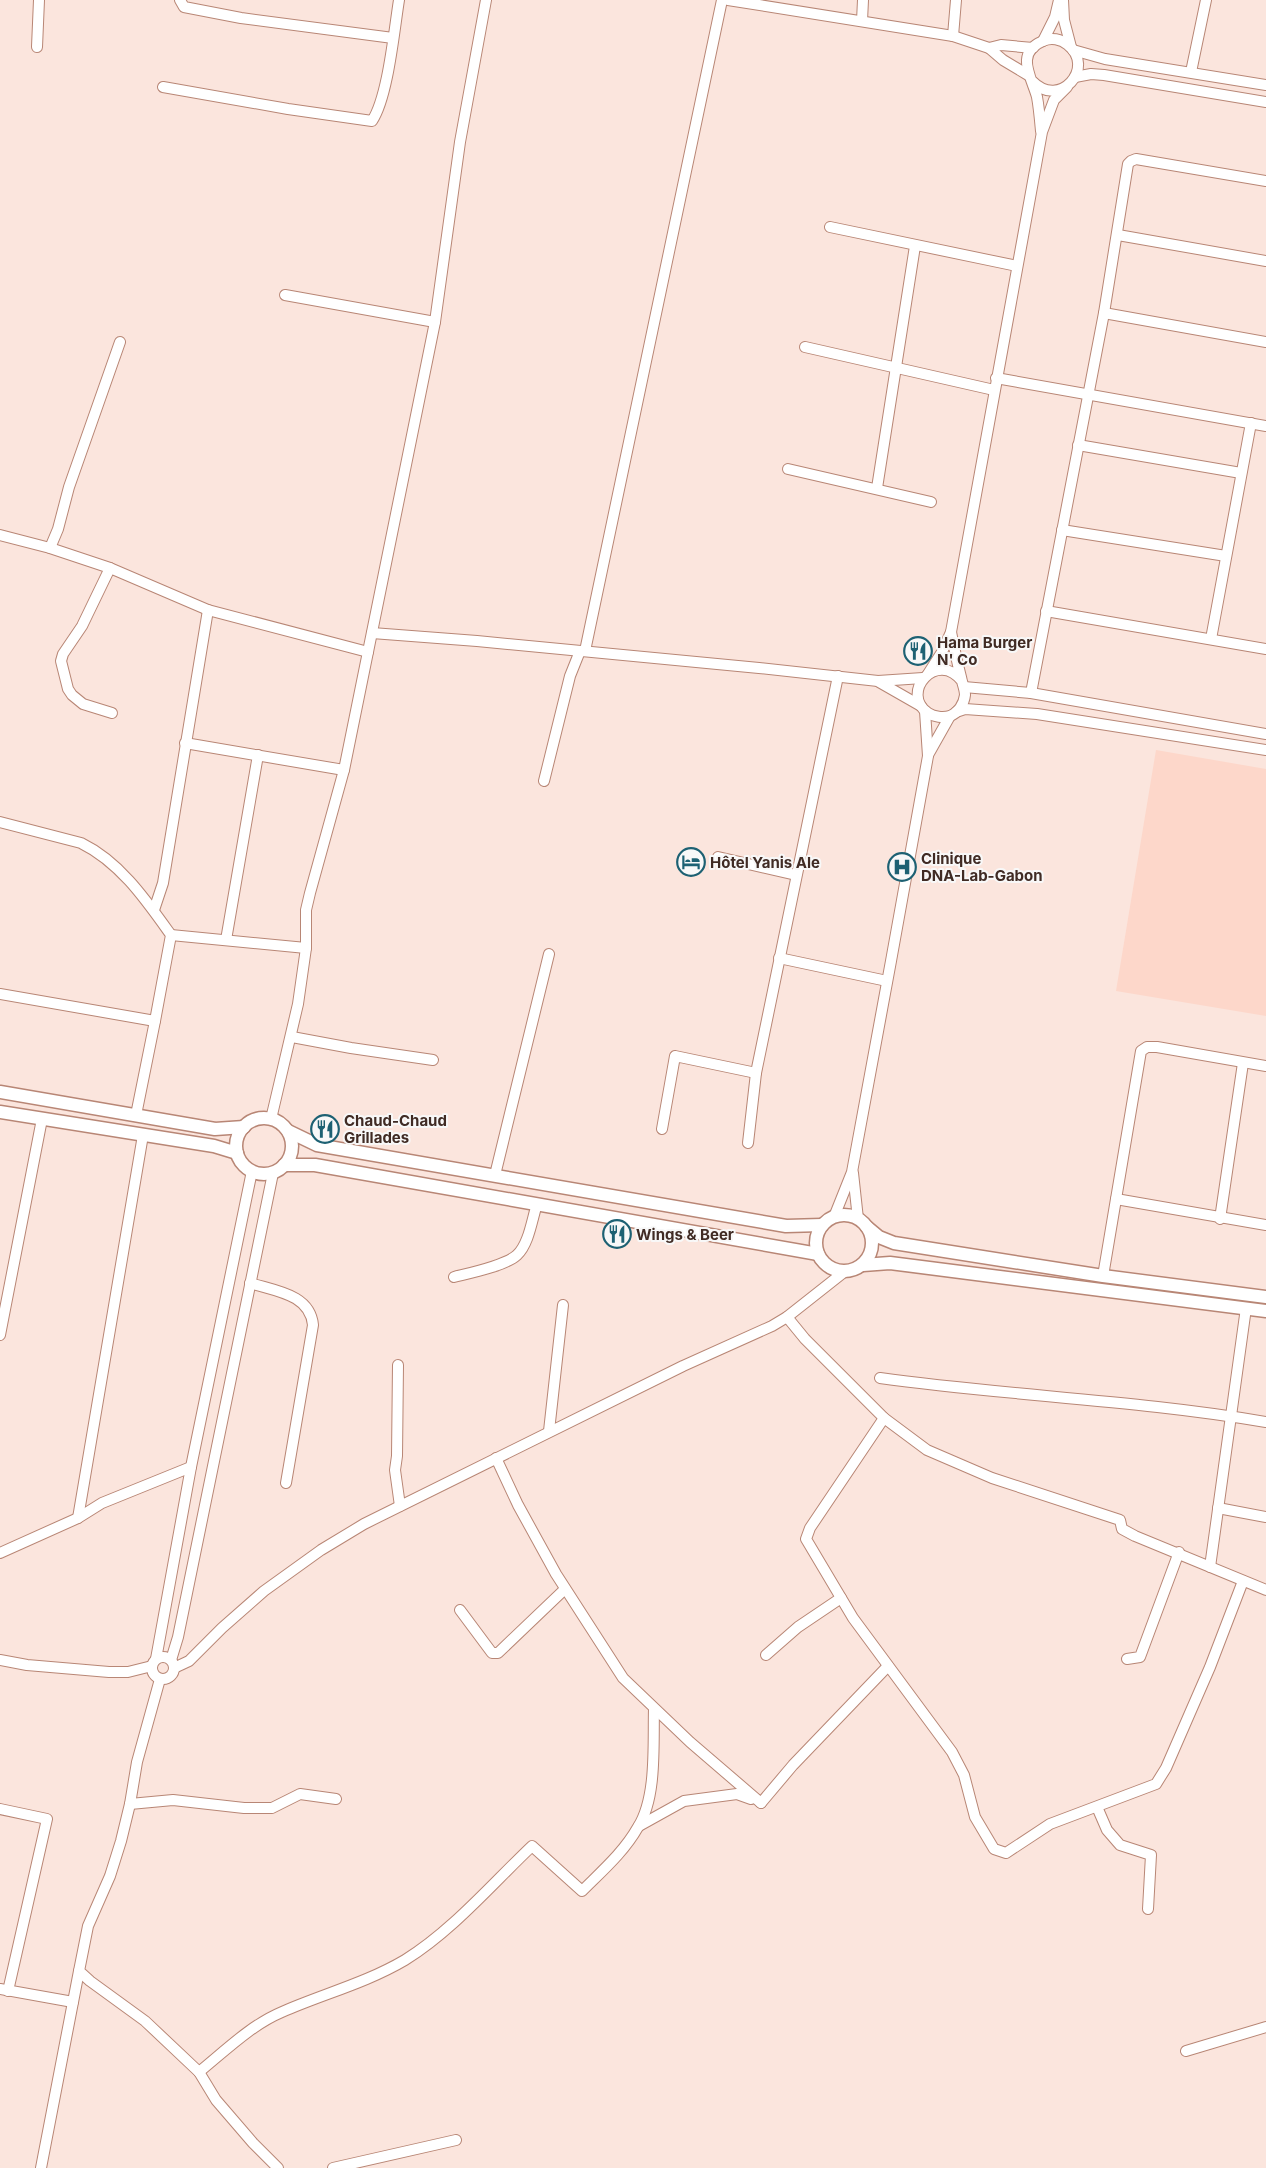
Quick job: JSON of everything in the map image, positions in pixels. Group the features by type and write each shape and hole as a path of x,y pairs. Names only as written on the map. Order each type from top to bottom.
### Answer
{"main road":[{"path":"0,1092 215,1129 244,1127 257,1119 271,1119 281,1123 288,1131 317,1145 786,1226 822,1225 834,1217 846,1215 863,1223 879,1237 894,1243 1103,1276 1266,1298"},
{"path":"0,1112 214,1146 238,1154"},
{"path":"244,1127 237,1139 238,1154 244,1166 262,1174 273,1172 284,1166 315,1165 818,1254"},
{"path":"284,1166 292,1149 288,1131"},
{"path":"822,1225 816,1239 818,1254 828,1267 844,1272 855,1270 863,1265 869,1257 872,1239 863,1223"},
{"path":"863,1265 890,1263 1266,1311"}],"street":[{"path":"36,47 39,0"},
{"path":"180,0 184,7 241,18 393,38"},
{"path":"163,87 298,111 366,122 372,121 377,114 382,95 399,0"},
{"path":"271,1119 292,1037 306,948 306,910 344,770 436,322 460,142 486,0"},
{"path":"544,782 570,676 582,651 722,0"},
{"path":"728,0 953,36 989,48 1030,78 1036,85 1048,91 1067,87"},
{"path":"862,21 863,0"},
{"path":"953,36 956,0"},
{"path":"1042,132 1027,62 1033,48 1043,41 1061,0"},
{"path":"928,756 923,708 918,692 952,632 996,378 1042,132 1054,100 1075,77 1078,64 1064,20 1061,0"},
{"path":"1191,72 1206,0"},
{"path":"1043,41 1060,40 1072,48 1105,58 1266,85"},
{"path":"989,48 1000,46 1033,48"},
{"path":"1075,77 1091,74 1104,75 1266,102"},
{"path":"1031,693 1104,312 1128,164 1133,159 1266,181"},
{"path":"830,227 1017,266"},
{"path":"1118,235 1266,261"},
{"path":"877,488 914,246"},
{"path":"285,295 436,322"},
{"path":"1104,312 1266,342"},
{"path":"50,548 58,529 69,487 120,342"},
{"path":"805,347 994,390"},
{"path":"996,378 1266,426"},
{"path":"1211,639 1251,423"},
{"path":"1078,445 1242,473"},
{"path":"788,469 931,502"},
{"path":"1062,530 1226,556"},
{"path":"0,535 50,548 110,568 208,610 368,652"},
{"path":"110,568 82,626 62,654 61,661 68,689 72,695 83,704 112,713"},
{"path":"154,910 163,883 208,610"},
{"path":"1046,612 1266,649"},
{"path":"834,1217 852,1172 928,756 939,733 964,701 963,684 952,632"},
{"path":"372,634 582,651 878,681 926,676 934,671 946,670 958,676 963,684"},
{"path":"748,1143 756,1073 838,676"},
{"path":"878,681 937,717 953,714 964,709 1037,714 1266,750"},
{"path":"963,684 1031,693 1266,734"},
{"path":"185,743 344,770"},
{"path":"226,940 258,755"},
{"path":"0,822 82,843 93,848 121,871 154,910 171,935 156,1021 136,1115"},
{"path":"718,857 796,875"},
{"path":"171,935 306,948"},
{"path":"495,1175 549,954"},
{"path":"779,958 887,981"},
{"path":"0,994 156,1021"},
{"path":"292,1037 433,1060"},
{"path":"1103,1276 1141,1051 1147,1046 1157,1047 1266,1066"},
{"path":"662,1129 674,1056 756,1073"},
{"path":"1220,1219 1243,1062"},
{"path":"0,1335 42,1119"},
{"path":"78,1518 143,1135"},
{"path":"252,1171 191,1467 154,1662 153,1674 160,1679 168,1678 173,1664 273,1172"},
{"path":"852,1172 863,1223"},
{"path":"1116,1200 1220,1219 1266,1225"},
{"path":"454,1277 493,1267 517,1255 527,1234 537,1204"},
{"path":"0,1660 26,1665 109,1672 128,1672 164,1657 173,1664 189,1662 222,1628 264,1591 321,1550 364,1524 548,1431 682,1366 772,1326 787,1317 844,1272"},
{"path":"250,1283 296,1298 303,1302 312,1317 313,1325 286,1483"},
{"path":"548,1431 563,1305"},
{"path":"1210,1567 1246,1308"},
{"path":"787,1317 805,1339 884,1418 927,1450 992,1478 1120,1520 1122,1529 1266,1590"},
{"path":"398,1365 397,1456 395,1470 400,1506"},
{"path":"880,1378 942,1386 1132,1404 1266,1422"},
{"path":"884,1418 806,1535 808,1544 841,1598 888,1666 952,1752 964,1775 975,1817 994,1849 1006,1853 1050,1824 1072,1814 1097,1807 1156,1784 1166,1768 1210,1667 1243,1580"},
{"path":"496,1458 518,1505 565,1589 623,1678 654,1710 761,1803"},
{"path":"0,1553 78,1518 102,1503 191,1467"},
{"path":"1218,1508 1266,1517"},
{"path":"1127,1659 1140,1658 1180,1552"},
{"path":"460,1610 492,1653 498,1653 565,1589"},
{"path":"766,1655 798,1627 841,1598"},
{"path":"761,1803 793,1765 888,1666"},
{"path":"41,2168 88,1926 110,1876 130,1804 137,1762 160,1679"},
{"path":"199,2072 252,2029 280,2012 337,1992 403,1961 429,1944 532,1846 582,1891 621,1850 639,1826 649,1797 654,1710"},
{"path":"130,1804 173,1800 244,1808 272,1808 300,1794 336,1799"},
{"path":"639,1826 684,1801 738,1794 761,1803"},
{"path":"1097,1807 1107,1830 1120,1845 1151,1855 1148,1909"},
{"path":"0,1809 47,1819 4,1990 73,2002"},
{"path":"79,1971 145,2021 199,2072 216,2100 253,2143 278,2168"},
{"path":"1186,2051 1266,2027"},
{"path":"333,2168 456,2140"}],"shaded area":[{"path":"1156,750 1266,769 1266,1016 1116,991"}],"place":[{"name":"Hama Burger N' Co","path":"918,651"},
{"name":"Hôtel Yanis Ale","path":"691,862"},
{"name":"Clinique DNA-Lab-Gabon","path":"902,867"},
{"name":"Chaud-Chaud Grillades","path":"325,1129"},
{"name":"Wings & Beer","path":"617,1234"}]}
